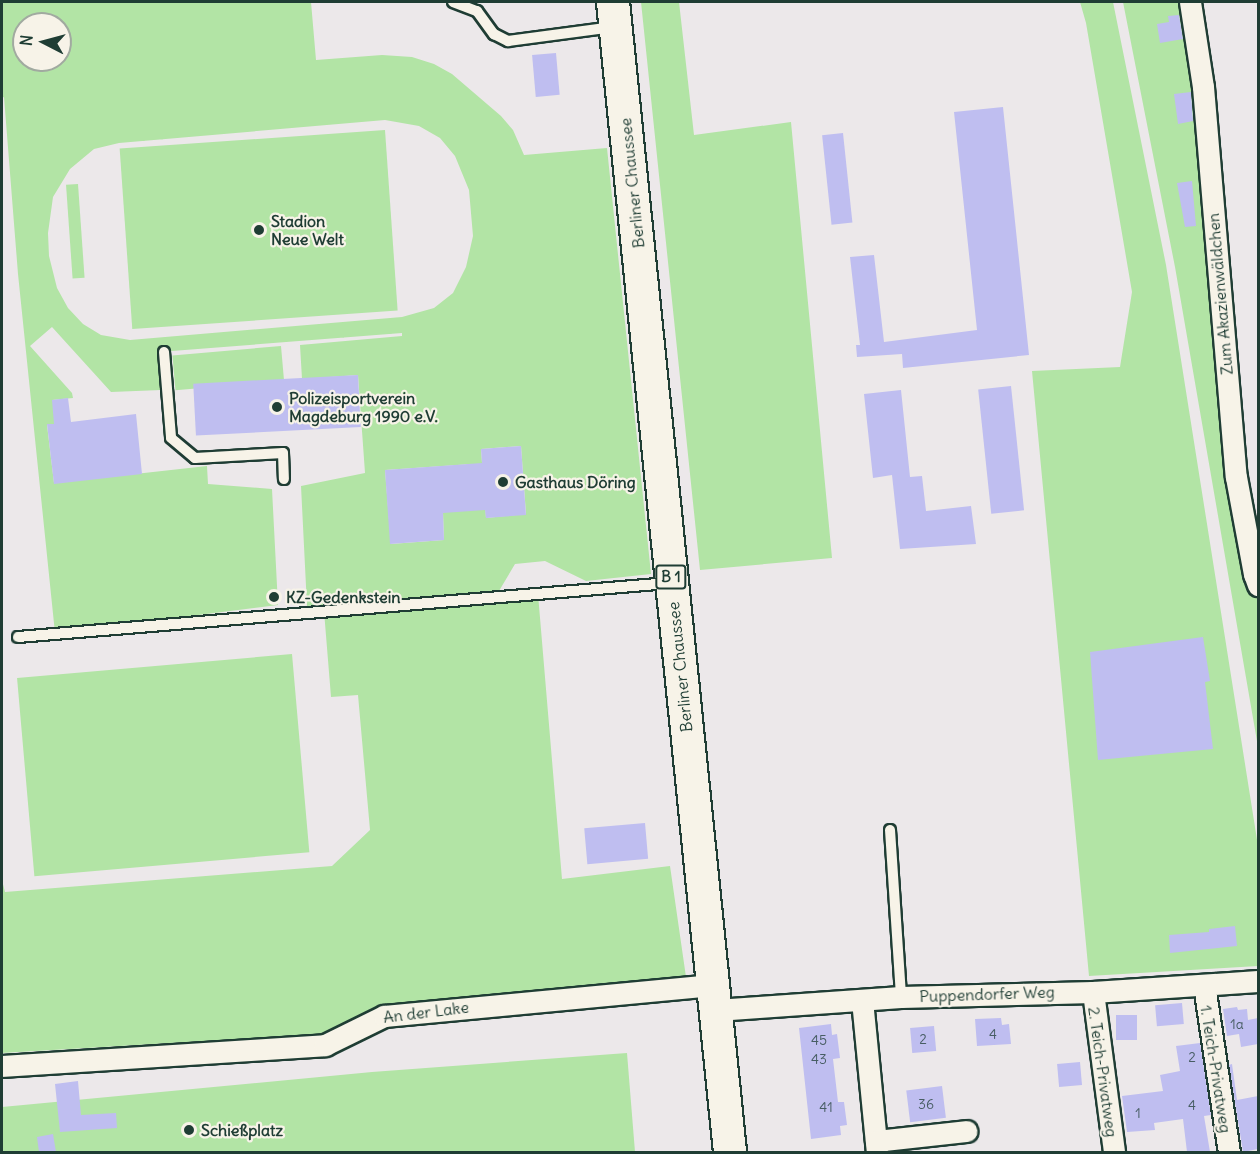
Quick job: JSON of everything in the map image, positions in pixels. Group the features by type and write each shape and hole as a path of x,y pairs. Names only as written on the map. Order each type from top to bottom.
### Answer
{"main road":[{"name":"Berliner Chaussee","path":"615,14 730,1152"}],"street":[{"name":"Zum Akazienwäldchen","path":"1190,2 1203,87 1236,477 1258,585"},
{"name":"Puppendorfer Weg","path":"715,998 862,1000 1093,992 1258,981"},
{"name":"1. Teich-Privatweg","path":"1204,986 1229,1152"},
{"name":"2. Teich-Privatweg","path":"1093,992 1114,1152"},
{"name":"An der Lake","path":"2,1066 325,1045 384,1016 715,998"},
{"path":"862,1000 876,1147 966,1131"}],"lane":[{"path":"453,2 477,11 494,34 508,41 615,14"},
{"path":"164,352 171,438 195,458 283,453 284,479"},
{"path":"18,637 672,583"},
{"path":"890,830 901,997"}],"green space":[{"path":"2,2 311,2 316,60 382,55 412,57 434,64 452,74 501,116 513,130 524,155 607,148 651,574 586,581 545,561 515,564 496,596 538,594 562,879 670,866 687,984 325,1034 2,1053 2,880 5,892 332,866 370,830 358,695 331,697 324,611 471,598 307,606 301,486 365,473 358,375 302,379 300,345 402,336 402,333 159,352 161,390 111,392 52,327 30,346 72,393 73,398 52,400 71,422 47,425 54,483 207,466 208,484 272,489 278,605 55,633 18,274 4,97 2,98","holes":["385,120 419,126 440,138 455,156 469,190 473,236 466,267 453,293 434,308 402,317 130,340 101,335 83,324 68,308 57,288 49,256 48,233 53,197 70,169 94,149 119,143","521,446 526,514 486,518 481,449","472,464 443,513 444,540 391,544 385,470"]},
{"path":"641,2 679,2 694,135 791,122 832,558 700,570"},
{"path":"1080,2 1113,2 1166,265 1258,846 1258,966 1089,976 1032,371 1120,367 1132,292 1086,23"},
{"path":"1123,2 1190,2 1236,477 1258,520 1258,747 1175,267"},
{"name":"Stadion Neue Welt","path":"385,130 398,311 132,329 120,149"},
{"path":"78,184 85,278 73,279 66,185"},
{"path":"281,346 284,381 175,390 172,355"},
{"path":"292,654 309,852 34,876 17,678"},
{"path":"627,1053 635,1152 2,1152 2,1107 372,1072"}],"building":[{"path":"1179,15 1183,39 1160,43 1157,24 1169,22 1168,16"},
{"path":"556,53 560,95 536,97 532,55"},
{"path":"1191,92 1193,121 1178,124 1174,94"},
{"path":"1003,107 1029,355 903,368 902,354 857,357 856,345 860,345 850,257 874,255 884,342 977,330 954,112"},
{"path":"843,133 852,223 832,225 822,135"},
{"path":"1192,181 1196,226 1185,227 1177,183"},
{"name":"Polizeisportverein Magdeburg 1990 e.V.","path":"358,375 361,427 196,436 193,384"},
{"path":"1011,386 1024,510 991,514 978,389"},
{"path":"901,390 910,477 922,476 926,511 971,506 976,544 900,549 892,475 873,478 864,394"},
{"path":"68,398 71,422 136,414 142,474 54,484 47,424 54,424 52,400"},
{"path":"521,446 526,515 486,518 485,510 443,513 444,540 390,544 385,470 482,463 481,449"},
{"path":"1203,637 1210,681 1205,682 1213,749 1098,760 1090,652"},
{"path":"645,823 648,859 587,864 584,828"},
{"path":"1235,926 1237,946 1170,953 1169,935 1209,932 1209,929"},
{"path":"1182,1003 1184,1024 1157,1026 1155,1005"},
{"path":"1237,1007 1238,1010 1247,1009 1248,1020 1258,1018 1258,1044 1241,1047 1239,1034 1227,1036 1223,1009"},
{"path":"1116,1015 1137,1015 1137,1040 1116,1040"},
{"path":"1001,1018 1002,1025 1009,1024 1011,1044 977,1046 975,1019"},
{"path":"831,1024 832,1035 837,1034 840,1058 833,1059 838,1102 844,1102 847,1125 840,1126 841,1135 811,1139 799,1028"},
{"path":"934,1026 936,1051 912,1053 910,1028"},
{"path":"1200,1043 1211,1115 1204,1116 1210,1152 1187,1152 1183,1119 1154,1123 1155,1130 1127,1132 1122,1096 1163,1091 1160,1075 1180,1071 1176,1046"},
{"path":"1080,1062 1082,1085 1059,1087 1057,1064"},
{"path":"1232,1064 1237,1100 1258,1096 1258,1149 1243,1152 1229,1065"},
{"path":"78,1081 81,1115 116,1113 117,1128 60,1132 55,1084"},
{"path":"942,1086 946,1118 910,1122 906,1090"},
{"path":"53,1134 56,1152 39,1152 37,1137"}],"place":[{"name":"Stadion Neue Welt","path":"259,230"},
{"name":"Polizeisportverein Magdeburg 1990 e.V.","path":"277,407"},
{"name":"Gasthaus Döring","path":"503,482"},
{"name":"KZ-Gedenkstein","path":"274,597"},
{"name":"Schießplatz","path":"189,1130"}]}
